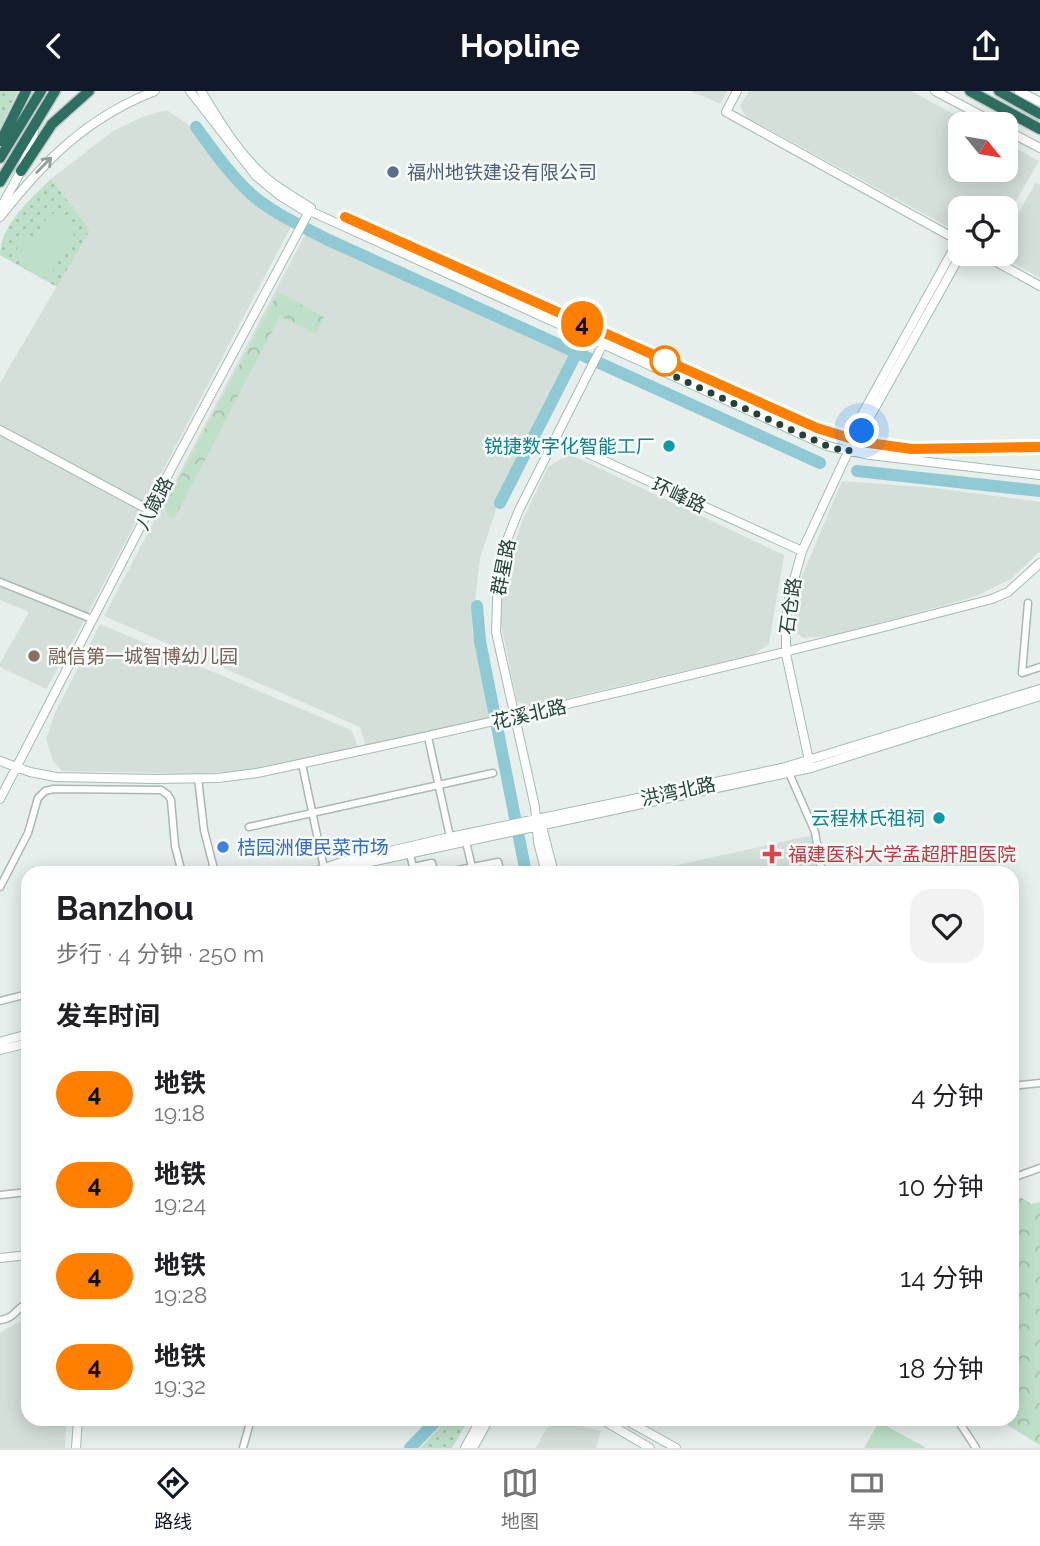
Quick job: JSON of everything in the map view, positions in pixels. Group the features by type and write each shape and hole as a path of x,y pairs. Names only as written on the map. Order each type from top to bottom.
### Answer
{"highway":[{"path":"1,142 26,91"},
{"path":"0,182 55,91"},
{"path":"20,171 52,124 89,91"},
{"path":"970,91 1040,129"},
{"path":"999,91 1040,114"},
{"path":"0,158 39,94"}],"street":[{"path":"0,217 29,180 61,147 108,113 155,91"},
{"path":"190,91 202,94 213,91"},
{"path":"190,91 256,176 279,195 308,213 827,446 848,452 1040,475"},
{"path":"737,91 726,112 948,235"},
{"path":"935,91 974,112"},
{"path":"1019,91 1040,103"},
{"path":"1,142 39,94"},
{"path":"202,94 231,137 266,178 308,213"},
{"path":"0,209 20,171 47,104"},
{"path":"1018,136 1040,148"},
{"name":"八箴路","path":"0,799 149,510 308,213"},
{"name":"石仓路","path":"848,452 854,429 948,261"},
{"name":"石仓路","path":"810,765 786,653 786,619 802,551 848,452 954,266"},
{"path":"1004,266 1040,286"},
{"name":"群星路","path":"539,823 496,632 498,578 505,545 515,518 603,344"},
{"path":"0,431 149,510"},
{"name":"环峰路","path":"556,439 802,551"},
{"name":"花溪北路","path":"0,761 49,776 198,778 257,773 498,722 786,653 1000,596 1023,581 1040,563"},
{"path":"0,582 92,619"},
{"path":"1028,603 1022,673 1040,667"},
{"name":"洪湾北路","path":"539,823 789,773 1040,689"},
{"name":"洪湾北路","path":"342,866 450,837 515,828 810,765 1040,696"},
{"path":"428,737 450,837"},
{"path":"302,764 326,866"},
{"path":"249,827 493,773"},
{"path":"789,773 815,832 821,866"},
{"path":"198,778 204,830 213,866"},
{"path":"114,790 119,779"},
{"path":"119,779 124,790"},
{"path":"0,887 31,826 36,801 42,793 54,789 161,790 171,800 175,846 180,866"},
{"path":"539,823 538,842 544,866"},
{"path":"539,823 552,866"},
{"name":"洪湾北路","path":"348,866 466,842 515,828"},
{"path":"466,842 472,866"},
{"path":"410,854 413,866"},
{"path":"477,866 498,862 499,866"},
{"path":"418,866 432,863 433,866"},
{"path":"0,1001 21,996"},
{"path":"0,1042 21,1036"},
{"path":"0,1051 21,1045"},
{"path":"1019,1086 1040,1083"},
{"path":"1019,1176 1040,1168"},
{"path":"0,1195 21,1193"},
{"path":"0,1258 21,1256"},
{"path":"0,1320 11,1318 21,1307"},
{"path":"76,1448 78,1426"},
{"path":"243,1448 249,1426"},
{"path":"465,1448 477,1426"},
{"path":"473,1448 485,1426"},
{"path":"613,1426 650,1448"},
{"path":"637,1426 676,1448"},
{"path":"962,1426 976,1448"}],"shaded area":[{"path":"691,91 727,91 720,104"},
{"path":"749,91 911,91 950,112 948,182 1018,182 1018,150 1039,161 1018,197 948,196 948,227 746,117 740,106"},
{"path":"167,110 197,131 259,199 295,219 46,689 0,667 29,612 0,600 0,383 90,230 51,179 113,131 142,117"},
{"path":"1036,182 1040,185 1040,278 1018,266 1018,214"},
{"path":"314,226 572,345 573,352 498,503 480,558 472,630 489,718 366,747 360,727 104,616 308,229"},
{"path":"569,454 784,555 769,644 753,655 530,707 517,701 500,620 506,567 523,519 548,467"},
{"path":"842,481 935,488 1040,502 1040,551 1011,579 974,597 833,636 804,638 794,632 792,626 799,583"},
{"path":"100,624 351,730 359,749 250,770 198,774 62,771 53,761 46,739 55,713"},
{"name":"福建医科大学孟超肝胆医院","path":"813,835 817,866 674,866"},
{"path":"21,1321 21,1426 67,1426 65,1448 0,1448 0,1333"},
{"path":"550,1426 581,1426 601,1431 596,1448 536,1448"}],"green space":[{"path":"0,91 18,91 0,128"},
{"path":"51,179 90,230 57,287 0,255 1,244 11,223"},
{"path":"50,212 78,228 70,241 56,234 70,242 48,279 12,257 25,235 34,240"},
{"path":"278,292 324,317 315,334 280,316 174,519 168,516 165,505"},
{"path":"1019,1196 1031,1204 1040,1202 1040,1445 1009,1426 1019,1426"},
{"path":"441,1426 465,1426 452,1448 420,1448"},
{"path":"877,1426 886,1426 925,1447 924,1448 864,1448"}],"waterway":[{"path":"196,127 243,187 268,207 297,224 820,463"},
{"path":"500,503 577,352"},
{"path":"857,471 1040,491"},
{"path":"477,606 480,641 525,866"},
{"path":"410,1448 431,1426"}],"metro line":[{"name":"4","path":"345,217 817,428 862,442 912,449 1040,447"}],"place":[{"name":"福州地铁建设有限公司","path":"393,172"},
{"name":"锐捷数字化智能工厂","path":"669,446"},
{"name":"融信第一城智博幼儿园","path":"34,656"},
{"name":"云程林氏祖祠","path":"939,818"},
{"name":"桔园洲便民菜市场","path":"223,847"},
{"name":"福建医科大学孟超肝胆医院","path":"772,854"}],"route":[{"path":"665,361 663,371 827,446 848,452 862,431"}]}
